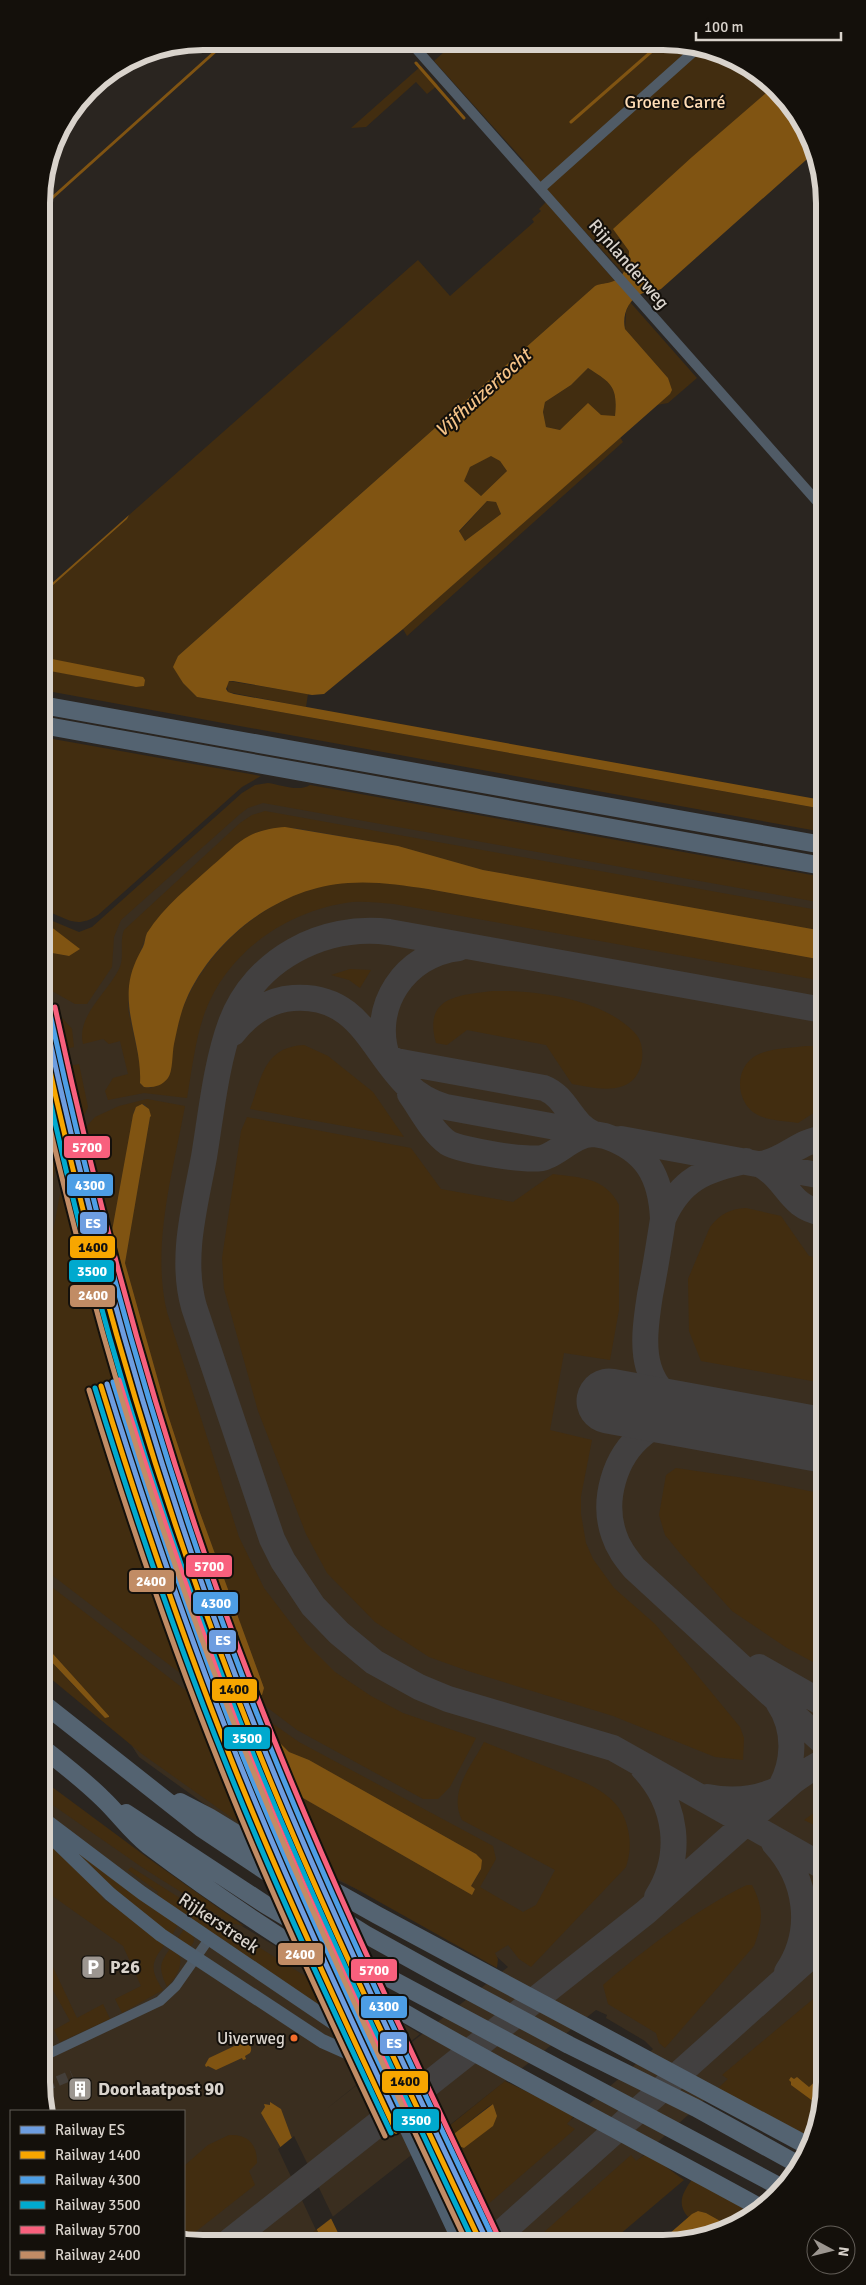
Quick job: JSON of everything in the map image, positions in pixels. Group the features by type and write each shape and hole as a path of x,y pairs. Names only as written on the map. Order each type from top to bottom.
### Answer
{"highway":[{"path":"50,706 816,844"},
{"path":"50,727 816,865"},
{"path":"50,1709 201,1828 365,1934 509,2012 696,2108 793,2162"},
{"path":"50,1754 103,1798 266,1905 387,1978 776,2185"},
{"path":"152,1789 209,1816 288,1865 377,1915 803,2143"},
{"path":"103,1798 146,1844 295,1949 390,2006 514,2075 754,2204"}],"street":[{"name":"Rijnlanderweg","path":"417,50 816,500"},
{"path":"541,188 692,53"},
{"name":"Rijkerstreek","path":"50,1824 133,1887 343,2030 375,2043 393,2054 399,2062 439,2149 455,2198 472,2235"},
{"path":"50,1836 123,1905 161,1936 322,2041 370,2063 384,2081 456,2235"},
{"path":"50,2053 155,2004 176,1986 209,1939"}],"shaded area":[{"path":"255,799 816,900 816,2092 716,2090 640,2158 599,2235 442,2235 473,2207 466,2191 554,2113 571,2120 653,2049 645,2041 606,2018 607,2015 596,2010 310,2235 185,2234 185,2110 53,2110 50,2092 50,1798 209,1906 420,2034 325,2110 508,1967 497,1957 438,1927 260,1844 139,1757 123,1732 50,1654 50,1049 54,1048 50,1012 50,980 69,971 118,921"}],"green space":[{"name":"Groene Carré","path":"446,50 683,51 712,58 731,66 748,76 770,94 631,252 629,266 623,273 522,163 524,161 434,61"},
{"path":"421,66 438,85 427,94 416,82 366,127 351,128"},
{"path":"546,202 615,281 595,286 178,656 174,667 183,683 197,697 816,808 816,831 50,691 50,671 136,687 78,665 50,659 50,588 127,519 129,515 418,260 450,296 534,222 532,219 541,211 539,209"},
{"path":"630,302 697,378 668,403 657,405 670,394 668,378 625,329 626,312"},
{"path":"588,368 611,386 615,398 615,416 601,416 560,430 546,427 543,412 545,402 571,385"},
{"path":"620,437 623,442 407,636 403,629"},
{"path":"491,455 500,461 507,471 481,496 463,481 470,467"},
{"path":"487,501 496,502 501,514 465,541 459,532"},
{"path":"229,681 308,694 306,707 228,692 227,685"},
{"path":"50,738 261,776 242,787 98,915 89,920 76,922 51,913"},
{"path":"268,783 301,788 310,785 816,876 816,902 263,803 248,808 240,814 121,920 114,937 112,967 87,1004 75,1004 50,990 50,953 69,956 50,926 50,920 79,932 92,927 242,793 255,785"},
{"path":"265,811 816,910 816,930 483,870 398,846 296,828 273,828 256,833 239,842 146,935 129,984 128,1010 141,1069 140,1083 144,1087 150,1088 169,1077 175,1037 183,1008 199,977 215,956 233,936 275,905 298,894 323,886 359,882 418,888 816,959 816,980 394,904 352,902 305,914 283,924 245,952 229,970 215,990 205,1012 194,1055 187,1098 144,1093 108,1100 105,1091 113,1078 128,1074 120,1041 109,1044 103,1039 83,1044 82,1034 88,1014 119,969 122,960 124,930 240,823 252,815"},
{"path":"350,969 371,970 360,988 349,980 331,975"},
{"path":"493,991 529,992 549,995 587,1004 605,1012 621,1021 639,1038 642,1060 638,1072 624,1086 604,1089 593,1088 572,1084 546,1045 467,1030 447,1045 436,1043 433,1028 434,1016 439,1007 446,1001 456,997"},
{"path":"50,1004 72,1029 74,1047 50,1053 50,1042 53,1041 50,1027"},
{"path":"304,1045 328,1056 373,1092 404,1137 250,1109 262,1075 272,1058 280,1051"},
{"path":"816,1046 816,1111 798,1123 766,1118 756,1114 744,1101 741,1093 741,1076 749,1060 768,1051"},
{"path":"79,1064 88,1107 84,1116 59,1147 50,1198 50,1070"},
{"path":"147,1099 185,1106 162,1235 163,1287 167,1312 239,1537 264,1588 306,1643 335,1672 371,1696 403,1713 476,1738 450,1787 438,1799 423,1799 297,1730 260,1702 197,1686 50,1574 50,1248 69,1146 95,1117 119,1106","holes":["145,1104 151,1116 125,1263 167,1412 199,1510 264,1688 261,1694 251,1694 213,1593 174,1479 108,1253 134,1110"]},
{"path":"247,1117 411,1148 441,1189 513,1202 553,1174 591,1180 607,1189 613,1196 619,1205 619,1310 610,1360 564,1353 550,1430 592,1440 581,1496 581,1514 586,1543 593,1559 614,1588 655,1624 740,1727 744,1738 743,1760 715,1757 613,1716 429,1657 375,1622 327,1573 306,1534 258,1411 224,1289 222,1258 241,1131"},
{"path":"746,1208 781,1216 809,1256 816,1258 816,1382 701,1361 689,1331 688,1279 710,1227 726,1213"},
{"path":"676,1468 744,1478 816,1492 816,1664 787,1648 732,1611 665,1535 659,1515 666,1475"},
{"path":"50,1586 193,1696 252,1709 299,1742 493,1846 496,1859 480,1887 523,1912 536,1905 555,1870 462,1820 458,1810 459,1790 484,1742 588,1784 609,1797 618,1806 628,1830 630,1849 626,1867 531,1967 519,1959 508,1945 495,1953 498,1959 497,1968 239,1823 142,1754 50,1678 50,1660 75,1687 109,1716 50,1651","holes":["286,1748 289,1752 309,1760 476,1854 481,1869 471,1887 475,1889 472,1895 289,1790"]},
{"path":"50,1785 244,1926 230,1923 143,1868 50,1803"},
{"path":"816,1812 816,1826 804,1820"},
{"path":"63,1836 180,1922 170,1938 95,1876"},
{"path":"50,1840 100,1889 103,1899 166,1943 157,1955 154,1966 155,1976 163,1990 122,2013 115,1999 141,1986 123,1946 50,1894"},
{"path":"131,1867 194,1907 189,1914 187,1912 183,1918 157,1894 158,1892 128,1870"},
{"path":"747,1885 752,1885 756,1893 761,1915 754,1946 665,2048 659,2043 656,2033 608,2004 603,1985 672,1930 728,1894"},
{"path":"197,1909 318,1984 386,2022 396,2034 404,2059 189,1922"},
{"path":"186,1926 194,1938 191,1946 187,1947 176,1941"},
{"path":"172,1946 180,1956 180,1967 167,1987 162,1975 161,1966 164,1957"},
{"path":"50,1961 77,2018 103,2004 110,2019 60,2042 54,2030 70,2021 50,1985"},
{"path":"816,1997 816,2081 809,2087 797,2077 815,2099 811,2121 806,2135 717,2089 728,2079 722,2075"},
{"path":"505,2081 575,2115 567,2124 575,2129 478,2213 444,2130","holes":["493,2104 497,2116 455,2133"]},
{"path":"229,2135 242,2136 247,2139 253,2146 257,2157 257,2163 249,2171 255,2185 192,2234 185,2234 185,2165 208,2145"},
{"path":"647,2153 684,2180 619,2235 541,2235 631,2155 636,2161"},
{"path":"693,2178 749,2208 723,2222 706,2213 698,2211 688,2217 682,2207 682,2198"},
{"path":"318,2228 320,2235 309,2235"},
{"path":"400,2233 417,2235 398,2235"}],"water":[{"name":"Vijfhuizertocht","path":"767,92 784,110 800,135 809,157 661,289 641,294 629,304 624,318 625,329 668,378 672,390 670,394 403,629 324,694 312,695 233,681 229,681 226,689 234,694 816,799 816,808 197,697 183,683 173,667 178,656 595,286 619,278 627,265 629,251 613,229","holes":["588,368 611,386 614,392 615,416 601,415 588,403 560,430 546,427 543,412 545,402 571,385","491,456 500,461 507,471 481,496 464,481 470,467","487,501 496,502 501,514 465,541 459,531"]},
{"path":"129,515 127,519 50,588 50,585"},
{"path":"50,659 143,677 145,680 144,686 136,687 50,671"},
{"path":"285,827 398,846 483,870 816,930 816,959 418,888 368,883 348,883 323,887 298,894 274,905 231,937 213,956 198,977 184,1005 176,1033 171,1071 168,1078 157,1086 144,1087 140,1083 139,1059 130,1010 129,986 131,975 147,933 161,914 178,897 231,849 249,836"},
{"path":"50,926 80,949 69,956 50,953"},
{"path":"142,1104 149,1109 151,1116 125,1263 167,1412 199,1510 264,1688 262,1695 251,1694 213,1593 174,1479 108,1253 133,1115 136,1107"},
{"path":"50,1651 109,1716 105,1718 50,1660"},
{"path":"279,1742 289,1752 309,1760 476,1854 482,1860 481,1869 471,1886 475,1889 472,1895 289,1790 273,1751"},
{"path":"245,2041 251,2048 250,2053 245,2056 246,2059 243,2060 242,2058 216,2070 208,2066 206,2067 205,2065 209,2058"},
{"path":"791,2077 794,2079 797,2077 809,2087 816,2081 814,2102 791,2085 789,2080"},
{"path":"270,2102 281,2109 291,2136 339,2235 319,2235 281,2148 261,2113 265,2107 264,2104 270,2105"},
{"path":"493,2104 497,2116 493,2126 464,2148 459,2146 454,2137 455,2133"},
{"path":"698,2211 706,2213 723,2222 702,2230 668,2235"}],"pier":[{"path":"294,2136 333,2217 316,2230 278,2149"}],"waterway":[{"path":"50,200 217,50"},
{"path":"571,122 653,50"},
{"path":"416,63 464,118"}],"taxiway":[{"path":"816,1009 389,932 364,931 316,940 274,964 242,1000 231,1023 221,1055 193,1213 188,1270 194,1307 272,1539 283,1561 313,1606 339,1633 374,1662 419,1687 448,1699 613,1748 816,1862"},
{"path":"388,1059 383,1040 383,1021 388,1003 396,986 408,972 422,961 440,952 459,948"},
{"path":"233,1033 252,1014 267,1005 293,998 321,1000 343,1010 360,1025 404,1082 422,1097 446,1107 605,1136 632,1149 649,1167 655,1178 662,1204 663,1219"},
{"path":"381,1053 396,1061 544,1088 552,1092 580,1124 594,1134"},
{"path":"410,1094 432,1127 442,1138 448,1143 466,1149 496,1155 538,1158 545,1157 580,1137 593,1134"},
{"path":"621,1139 816,1175"},
{"path":"761,1164 777,1159 816,1140"},
{"path":"698,1417 679,1406 664,1394 648,1367 645,1334 663,1219 677,1195 696,1178 718,1168 746,1161"},
{"path":"761,1165 778,1178 802,1205 816,1211"},
{"path":"698,1417 669,1422 649,1430 633,1444 625,1455 618,1467 610,1494 609,1508 616,1540 622,1553 634,1568 816,1736"},
{"path":"759,1667 816,1699"},
{"path":"777,1793 787,1771 791,1748 788,1724 778,1702"},
{"path":"707,1797 729,1800 761,1796 782,1788 816,1766"},
{"path":"643,1768 663,1797 673,1830 671,1864 666,1881 657,1897"},
{"path":"238,2235 646,1912 792,1782"},
{"path":"774,1843 794,1872 803,1905 804,1922 801,1939 796,1956 787,1972"},
{"path":"499,2235 816,1951"}],"runway":[{"path":"609,1401 816,1439"}],"tunnel":[{"path":"50,2084 72,2075"}],"rail line":[{"name":"5700","path":"55,1007 95,1180 141,1352 166,1437 223,1606 254,1689 340,1896 498,2235"},
{"name":"4300","path":"50,1014 89,1182 135,1354 188,1523 217,1607 276,1761 335,1899 492,2235"},
{"name":"ES","path":"50,1042 83,1183 129,1355 182,1525 211,1609 270,1763 329,1901 484,2235"},
{"name":"1400","path":"50,1070 82,1205 127,1370 178,1533 206,1614 263,1763 322,1901 477,2235"},
{"name":"3500","path":"50,1100 81,1229 124,1388 175,1546 203,1624 232,1701 288,1837 379,2040 470,2235"},
{"name":"2400","path":"50,1128 101,1328 123,1404 198,1629 253,1771 311,1907 463,2235"},
{"name":"5700","path":"119,1380 180,1568 248,1752 307,1892 413,2123"},
{"name":"4300","path":"113,1382 174,1570 242,1754 322,1941 408,2125"},
{"name":"ES","path":"107,1384 168,1572 237,1757 316,1943 402,2128"},
{"name":"1400","path":"101,1386 162,1574 231,1759 290,1900 396,2131"},
{"name":"3500","path":"95,1388 156,1576 225,1761 284,1902 391,2133"},
{"name":"2400","path":"89,1390 150,1578 219,1763 278,1904 385,2136"}],"place":[{"name":"P26","path":"93,1967"},
{"name":"Uiverweg","path":"294,2038"},
{"name":"Doorlaatpost 90","path":"80,2089"}]}
